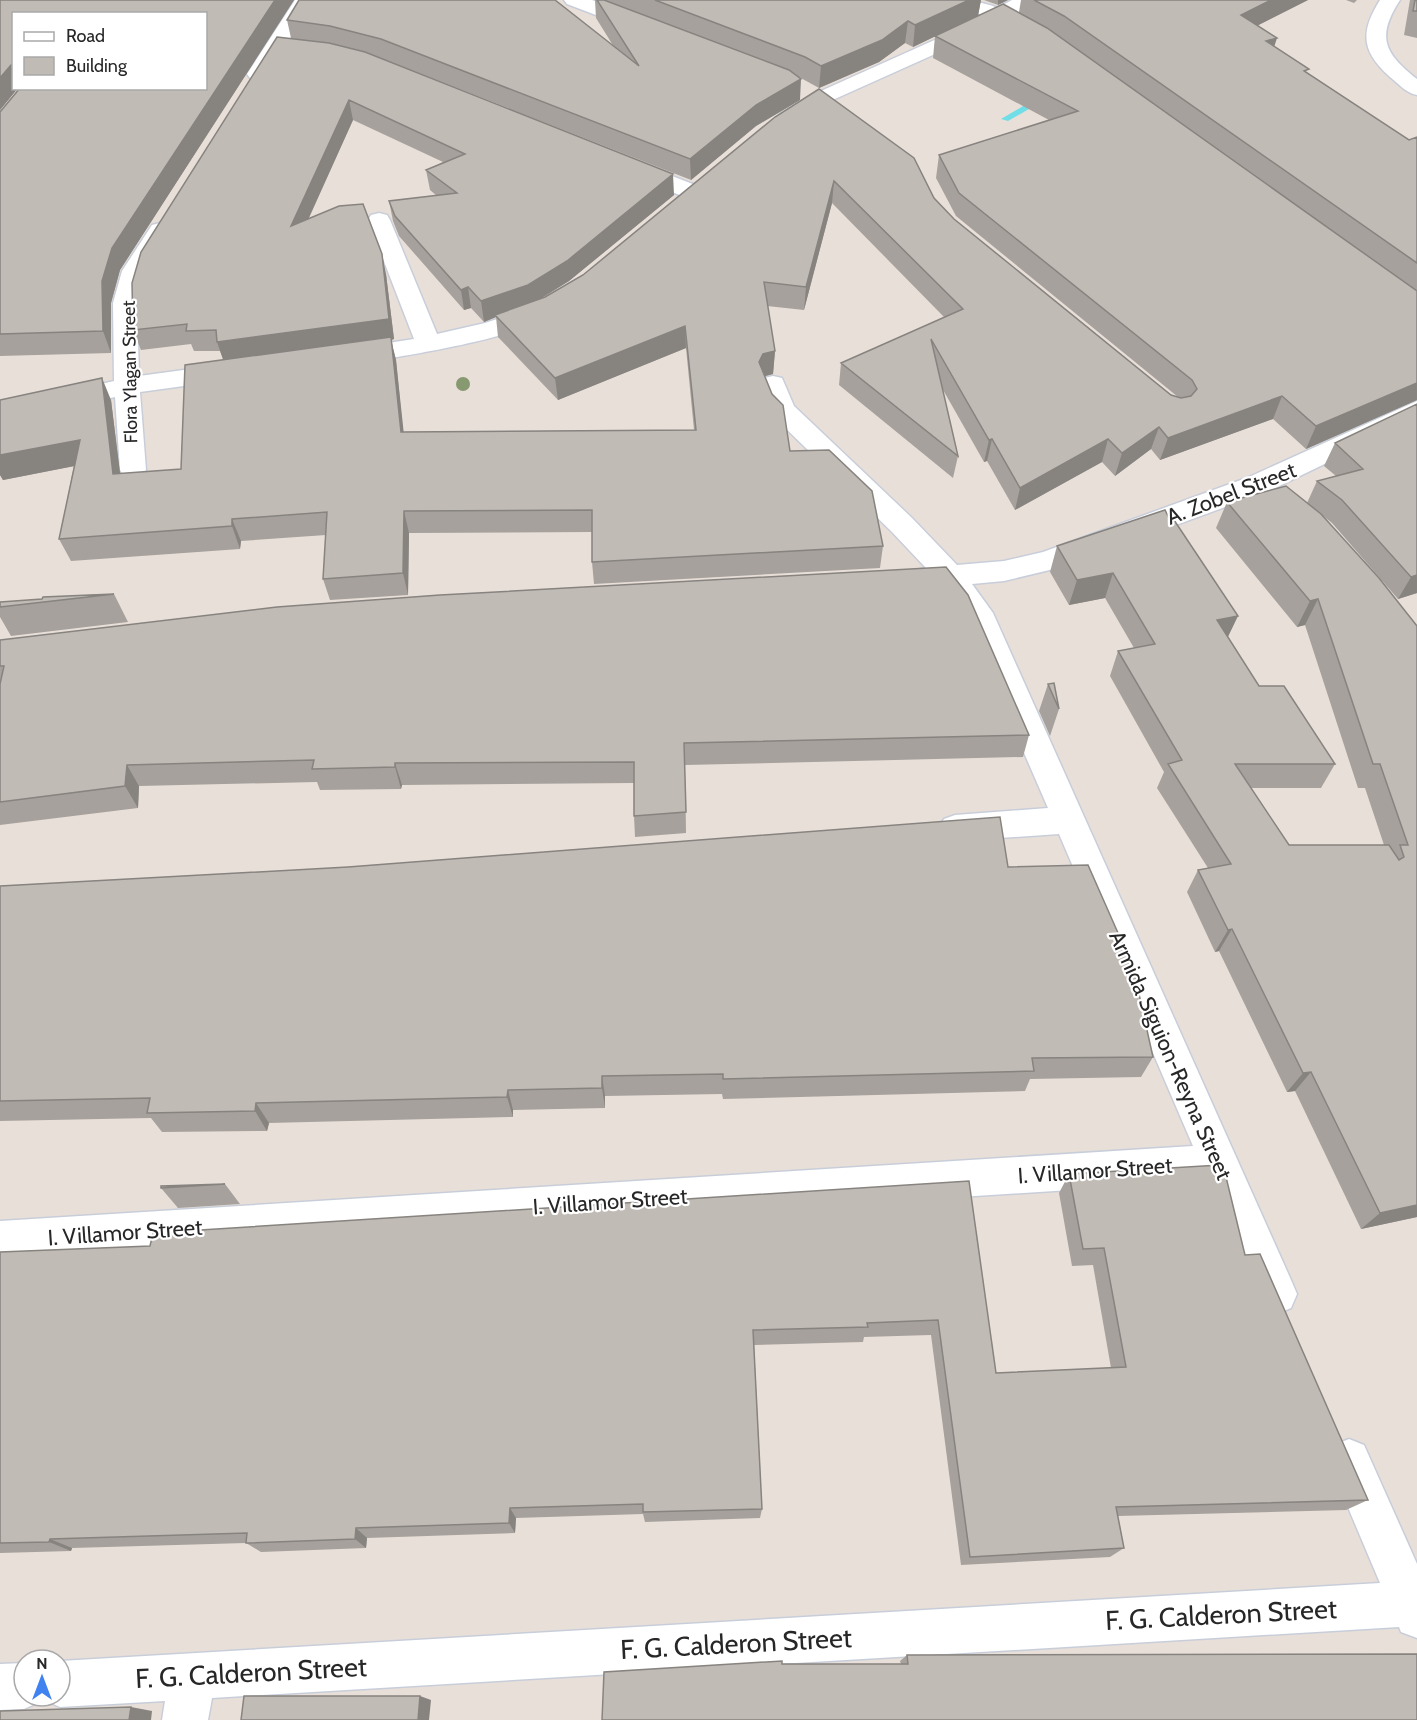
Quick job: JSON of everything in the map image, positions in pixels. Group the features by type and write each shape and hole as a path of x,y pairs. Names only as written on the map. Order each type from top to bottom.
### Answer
{"street":[{"path":"244,95 284,48 305,0"},
{"path":"574,0 652,30"},
{"path":"961,0 999,15 1041,38"},
{"path":"765,133 828,106 1027,0"},
{"path":"1390,0 1376,22 1374,42 1391,68 1417,89"},
{"path":"796,85 828,106"},
{"path":"618,163 704,185 673,210"},
{"name":"Flora Ylagan Street","path":"133,470 124,303 134,271 171,212"},
{"path":"379,220 429,345"},
{"path":"325,359 429,345 481,333 538,313 557,302"},
{"path":"0,415 127,386 255,369"},
{"name":"Armida Siguion-Reyna Street","path":"773,384 782,410 902,525 951,577 978,613 1290,1324"},
{"name":"A. Zobel Street","path":"879,582 1004,571 1048,561 1259,484 1417,409"},
{"path":"1259,484 1286,504"},
{"path":"925,830 1067,820"},
{"name":"I. Villamor Street","path":"0,1240 1220,1162"},
{"path":"1337,1432 1414,1610"},
{"name":"F. G. Calderon Street","path":"72,1683 1414,1610"},
{"path":"185,1720 192,1677"}],"building":[{"path":"0,0 275,0 112,248 102,281 103,331 0,334 0,112 18,90 207,90 207,12 12,12 12,65 0,78"},
{"path":"299,0 555,0 639,66 597,0 604,0 789,70 801,79 756,105 690,159 381,39 330,26 287,20"},
{"path":"655,0 969,0 915,25 908,21 882,40 821,66 805,57"},
{"path":"1034,0 1271,0 1241,15 1277,38 1266,41 1309,69 1304,71 1409,140 1417,137 1417,263 1064,16"},
{"path":"1415,0 1417,0 1417,11 1413,11"},
{"path":"1003,4 1047,28 1417,291 1417,383 1316,426 1282,396 1168,438 1159,427 1122,453 1108,439 1020,488 992,439 989,440 931,339 958,456 841,363 963,309 834,181 806,287 764,282 775,351 763,354 759,362 772,394 783,405 790,451 829,450 872,491 883,546 592,562 592,510 404,511 403,573 323,579 327,512 232,519 232,526 59,539 80,440 0,455 0,400 102,378 113,474 181,469 185,365 391,337 401,432 696,430 685,326 555,378 495,315 545,297 583,275 775,117 819,89 914,158 934,198 954,219 1171,395 1181,398 1191,396 1197,389 1192,380 959,193 939,155 1078,111 935,36"},
{"path":"277,37 329,43 365,52 673,174 567,261 528,285 481,301 468,287 461,290 395,216 389,201 457,193 426,170 465,154 349,100 291,226 339,206 363,204 382,254 389,319 217,342 216,330 186,331 187,324 133,330 132,283 141,252"},
{"path":"1417,404 1417,575 1411,577 1342,500 1317,481 1363,469 1335,443"},
{"path":"1286,486 1321,514 1379,578 1417,626 1417,1205 1380,1213 1311,1072 1303,1073 1232,929 1228,930 1198,870 1231,864 1168,764 1182,760 1118,651 1155,644 1113,573 1077,580 1057,546 1165,510 1238,616 1217,620 1259,686 1284,686 1335,764 1235,764 1289,845 1389,845 1399,860 1404,857 1400,845 1408,845 1380,764 1373,764 1318,599 1310,601 1227,502"},
{"path":"946,567 968,595 1029,735 684,743 686,812 634,816 634,762 395,763 395,767 312,769 314,760 127,765 125,786 0,802 0,684 4,666 0,666 0,640 277,607 440,595"},
{"path":"114,594 0,607 0,602 42,599 43,597"},
{"path":"1054,683 1059,709 1048,684"},
{"path":"1000,817 1008,867 1088,865 1133,967 1153,1057 1032,1058 1034,1071 723,1079 723,1074 602,1076 602,1088 508,1090 507,1097 256,1103 255,1111 147,1113 150,1098 0,1101 0,886 348,867"},
{"path":"1220,1165 1226,1177 1245,1255 1260,1254 1368,1500 1116,1507 1124,1548 970,1557 938,1320 867,1323 868,1327 753,1330 762,1509 643,1512 643,1504 510,1508 509,1523 356,1528 355,1539 246,1543 247,1533 50,1539 49,1542 0,1543 0,1252 150,1246 153,1233 969,1181 996,1373 1126,1367 1104,1248 1083,1249 1069,1174"},
{"path":"225,1184 161,1188 161,1186"},
{"path":"1417,1654 1417,1720 602,1720 604,1672 782,1661 782,1664 908,1664 907,1655"},
{"path":"244,1696 420,1696 418,1720 241,1720"},
{"path":"131,1707 129,1720 0,1720 0,1711"}],"waterway":[{"path":"1005,119 1040,99"}]}
